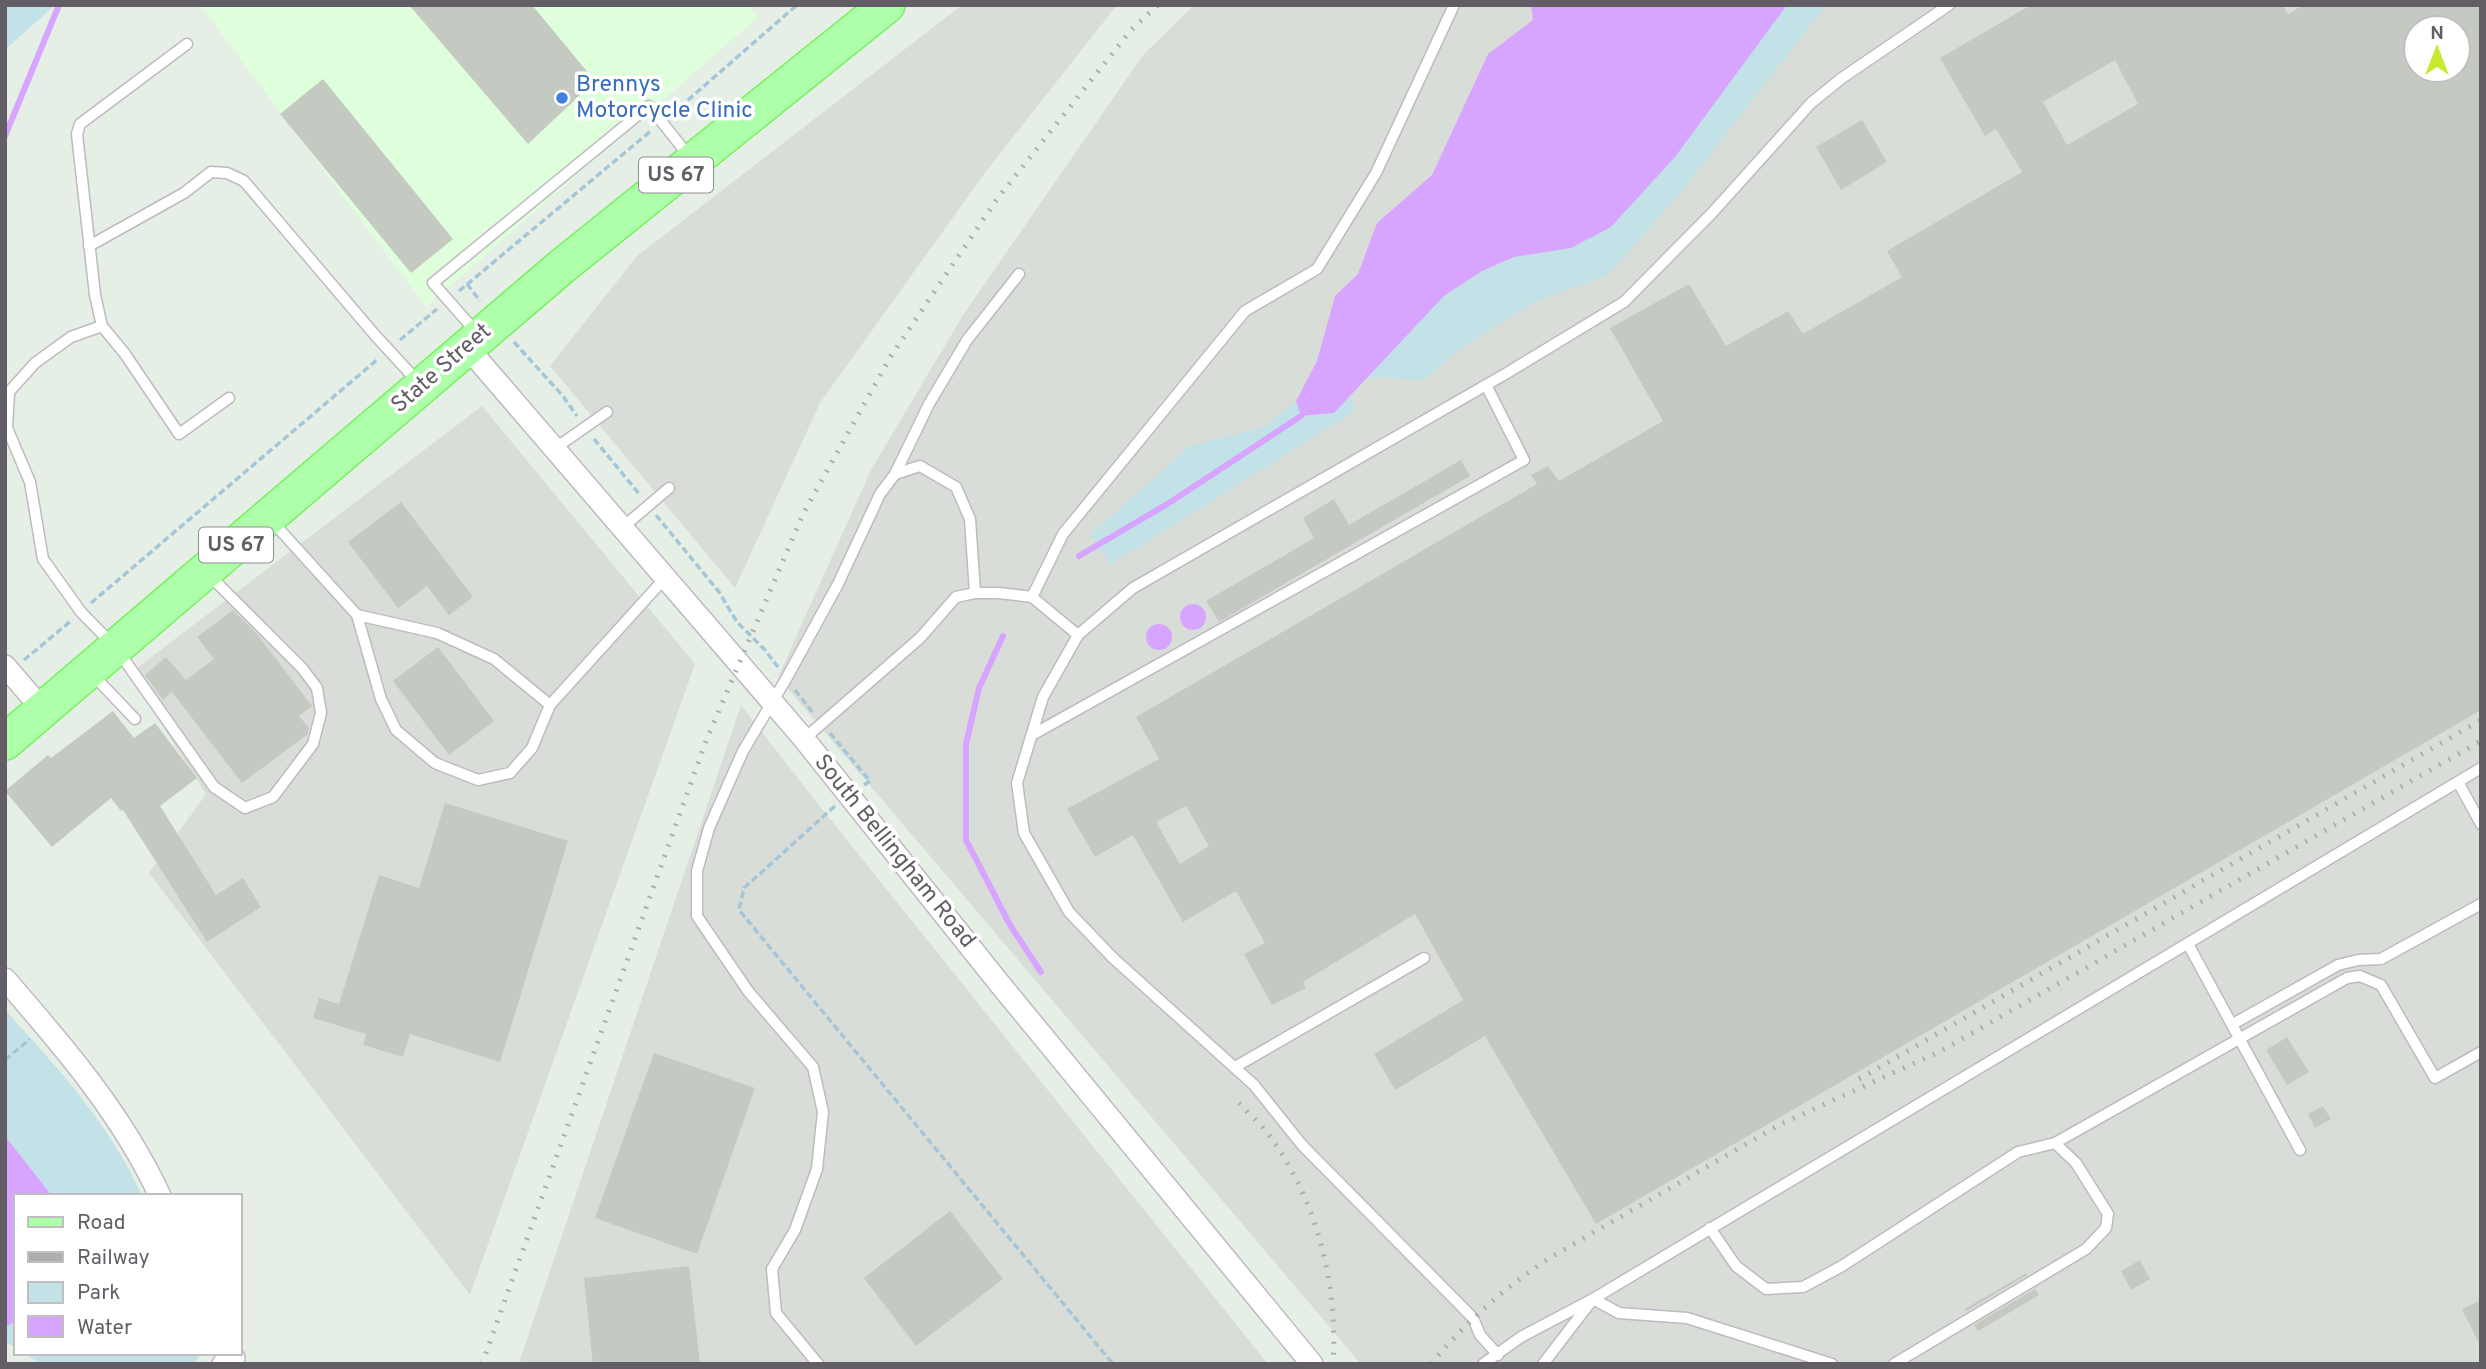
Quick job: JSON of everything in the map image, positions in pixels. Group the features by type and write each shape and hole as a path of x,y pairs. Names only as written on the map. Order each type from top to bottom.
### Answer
{"main road":[{"name":"State Street","path":"5,742 559,268 887,5"}],"street":[{"name":"South Bellingham Road","path":"481,335 554,449 804,739 1008,994 1312,1364"},
{"path":"8,669 43,710"},
{"path":"5,979 103,1096 143,1158 159,1194"}],"lane":[{"path":"1032,597 1063,534 1245,311 1317,269 1376,173 1454,5"},
{"path":"1498,1355 1480,1335 1473,1318 1302,1145 1254,1085 1113,958 1069,912 1024,834 1017,783 1043,697 1078,635 1133,588 1486,385 1624,302 1712,213 1811,103 1842,78 1949,5"},
{"path":"187,44 80,124 77,134 94,295 102,326 125,354 179,434 229,398"},
{"path":"481,335 433,284 649,106 693,161"},
{"path":"89,246 184,193 212,172 227,173 244,181 422,386"},
{"path":"818,1364 776,1313 772,1269 795,1230 817,1169 823,1112 813,1067 748,991 697,916 697,872 709,828 743,751 838,584 880,494 895,474 929,404 967,340 1019,274"},
{"path":"102,326 71,337 35,363 9,392 7,428 30,482 43,559 82,612 116,648 214,787 245,808 273,797 313,744 321,713 317,688 302,667 205,571"},
{"path":"1032,735 1524,460 1486,385"},
{"path":"554,449 607,412"},
{"path":"895,474 920,467 956,487 970,519 975,593"},
{"path":"622,528 670,488"},
{"path":"268,517 356,615 381,699 396,730 435,763 478,780 510,773 533,748 550,705 665,578"},
{"path":"804,739 920,638 956,597 975,593 999,593 1032,597 1078,635"},
{"path":"356,615 437,634 494,659 550,705"},
{"path":"89,671 135,719"},
{"path":"1483,1364 1521,1337 1593,1299 2481,768"},
{"path":"2458,782 2481,824"},
{"path":"2233,1024 2338,965 2358,960 2381,959 2481,904"},
{"path":"2188,944 2300,1150"},
{"path":"1235,1067 1424,958"},
{"path":"1710,1228 1735,1266 1766,1289 1803,1287 1842,1266 2018,1152 2055,1143 2347,978 2360,976 2381,985 2435,1078 2481,1052"},
{"path":"1894,1364 2086,1249 2106,1228 2108,1214 2076,1163 2055,1143"},
{"path":"1543,1364 1593,1299"},
{"path":"1593,1299 1619,1313 1687,1318 1832,1364"}],"path":[{"path":"8,669 82,612 797,5"},
{"path":"467,284 481,335 562,395 586,429 719,592 737,622 765,650 870,781 848,794 744,887 739,910 1113,1364"},
{"path":"5,1060 7,1053 46,1026"}],"shaded area":[{"path":"200,5 748,5 758,17 426,307"},
{"path":"962,5 1117,5 984,174 820,403 735,588 550,366 637,256"},
{"path":"1194,5 2481,5 2481,1364 1361,1364 778,677 871,470 963,315 1143,55"},
{"path":"482,406 695,664 470,1295 149,873 206,794 129,674"},
{"path":"741,705 1268,1364 523,1364 520,1360"}],"green space":[{"path":"5,5 55,5 7,48 5,53"},
{"path":"1787,5 1825,6 1681,192 1608,275 1537,301 1461,348 1424,380 1368,377 1444,296 1482,271 1514,257 1571,248 1675,157"},
{"path":"1351,395 1355,411 1111,564 1090,535 1190,446 1265,427 1296,401 1301,416 1334,413"},
{"path":"5,1010 63,1075 99,1121 141,1194 14,1195 5,1192"},
{"path":"14,1286 14,1347 5,1342 5,1296"},
{"path":"27,1355 200,1355 194,1364 41,1364"}],"water":[{"path":"1531,5 1787,5 1675,157 1611,227 1571,248 1514,257 1482,271 1444,296 1334,413 1301,416 1296,401 1317,361 1335,296 1358,274 1377,223 1432,175 1488,54 1533,20"},
{"path":"1193,604 1202,608 1206,617 1202,626 1193,630 1184,626 1180,617 1184,608"},
{"path":"1159,624 1168,628 1172,637 1168,646 1159,650 1150,646 1146,637 1150,628"},
{"path":"5,1136 50,1194 14,1194 14,1322 5,1327"}],"building":[{"path":"409,5 532,5 595,81 528,144"},
{"path":"2031,5 2283,5 2288,14 2303,5 2481,5 2481,710 1596,1224 1485,1036 1395,1090 1374,1054 1463,1000 1415,914 1303,982 1306,988 1272,1005 1244,954 1265,943 1236,891 1183,922 1133,835 1095,857 1067,809 1159,759 1136,717 1537,484 1531,475 1548,466 1559,481 1663,421 1610,328 1689,284 1726,346 1788,311 1803,334 1902,277 1887,251 2022,172 1996,129 1985,136 1940,58","holes":["2115,60 2138,104 2067,145 2043,102","1186,806 1209,846 1180,864 1156,822"]},
{"path":"323,79 453,239 411,273 280,114"},
{"path":"1862,120 1887,162 1841,190 1816,147"},
{"path":"1461,460 1470,476 1219,622 1206,601 1314,538 1303,518 1334,499 1349,525"},
{"path":"401,502 473,597 449,615 427,586 398,608 348,542"},
{"path":"233,610 257,634 312,706 299,716 309,728 308,734 242,783 172,692 163,700 145,675 166,657 186,680 214,659 197,637"},
{"path":"438,647 494,721 449,755 393,681"},
{"path":"113,711 134,738 155,723 197,778 160,806 216,895 243,878 261,907 207,942 123,810 121,811 111,798 52,847 5,791 48,755 51,758"},
{"path":"445,803 568,841 500,1062 410,1034 403,1057 363,1045 366,1034 313,1018 319,998 339,1004 379,875 419,888"},
{"path":"2287,1037 2309,1072 2287,1085 2266,1050"},
{"path":"654,1053 755,1088 697,1254 595,1218"},
{"path":"2323,1106 2331,1119 2315,1128 2308,1114"},
{"path":"950,1211 1003,1279 916,1346 864,1278"},
{"path":"2140,1260 2150,1279 2131,1290 2121,1271"},
{"path":"689,1266 700,1364 593,1364 584,1278"},
{"path":"2026,1273 2027,1275 1966,1311 1965,1309"},
{"path":"2035,1289 2039,1295 1978,1331 1974,1325"},
{"path":"2481,1300 2481,1347 2462,1309"}],"waterway":[{"path":"5,136 59,5"},
{"path":"1079,556 1169,503 1301,416"},
{"path":"1003,636 979,688 966,744 966,840 1010,925 1041,972"}],"railway":[{"path":"482,1364 706,741 803,514 891,356 997,199 1131,30 1158,5"},
{"path":"1859,1079 2481,720"},
{"path":"1431,1364 1488,1305 1519,1279 1553,1256 1779,1125 1941,1051 2481,741"},
{"path":"1239,1103 1265,1130 1285,1159 1311,1214 1328,1273 1334,1334 1333,1364"}],"place":[{"name":"Brennys Motorcycle Clinic","path":"562,98"}]}
